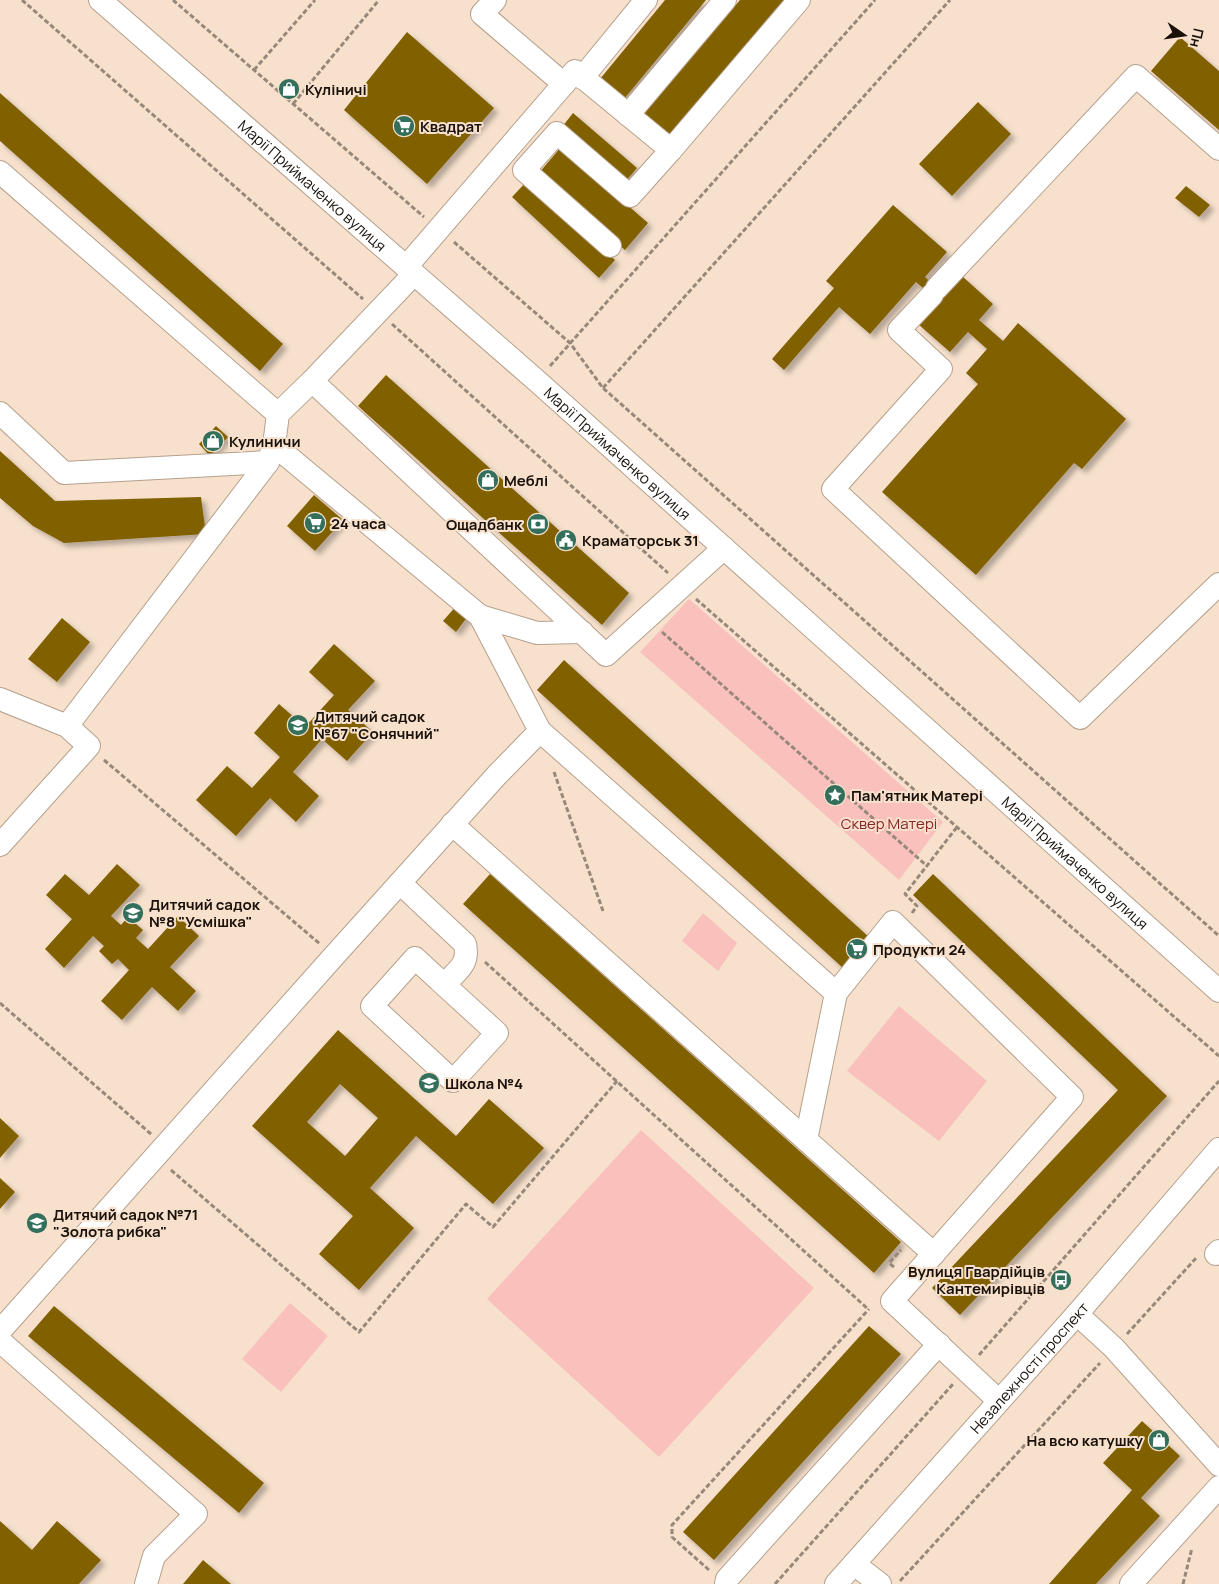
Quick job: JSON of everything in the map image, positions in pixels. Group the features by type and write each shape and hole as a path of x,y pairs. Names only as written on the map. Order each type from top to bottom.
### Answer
{"street":[{"name":"Марії Приймаченко вулиця","path":"100,0 537,381 1219,991"},
{"path":"495,0 482,14 573,81 628,115 671,150"},
{"path":"67,726 271,454 278,414 378,312 438,229 646,0"},
{"path":"628,115 725,0"},
{"path":"610,246 524,170 557,133 630,196 799,0"},
{"path":"1219,149 1136,76 899,330 941,369 833,489 1080,718 1219,584"},
{"path":"0,172 278,414"},
{"path":"312,381 606,655 724,548"},
{"path":"0,413 64,473 271,454 480,616 537,633 582,632"},
{"path":"480,616 540,731 836,993"},
{"path":"0,699 67,726 89,746 0,845"},
{"path":"0,1331 452,824 540,731"},
{"path":"452,824 934,1254"},
{"path":"400,883 465,944 467,953 465,962 446,984"},
{"path":"806,1140 836,993 893,922 1072,1097 892,1301 1000,1401"},
{"path":"415,958 446,984 497,1033 453,1081 372,1006 415,958"},
{"name":"Незалежності проспект","path":"836,1584 1077,1314 1219,1149"},
{"path":"1077,1314 1114,1348 1218,1463"},
{"path":"0,1341 196,1514 154,1556 146,1584"},
{"path":"717,1577 727,1579 939,1344"},
{"path":"1131,1584 1219,1487"},
{"path":"854,1564 880,1584"}],"path":[{"path":"22,0 378,312 682,586 1219,1056"},
{"path":"173,0 570,343 603,388 1219,936"},
{"path":"293,104 379,0"},
{"path":"537,381 875,0"},
{"path":"603,388 950,0"},
{"path":"254,70 313,1"},
{"path":"647,618 927,866"},
{"path":"89,746 334,956"},
{"path":"552,767 603,912"},
{"path":"898,928 917,906 905,894 957,827"},
{"path":"465,944 868,1309"},
{"path":"0,1003 359,1332 466,1204 493,1227 617,1081"},
{"path":"775,1584 966,1370 1219,1081"},
{"path":"897,1584 1114,1348 1212,1253"},
{"path":"717,1577 672,1537 672,1525 875,1302"}],"green space":[{"name":"Сквер Матері","path":"689,599 943,822 899,880 640,652"},
{"path":"703,913 737,943 718,971 682,941"},
{"path":"899,1006 987,1081 939,1141 847,1071"},
{"path":"641,1130 814,1288 659,1457 487,1299"},
{"path":"290,1303 328,1336 281,1392 242,1359"}],"building":[{"path":"665,0 706,0 624,99 600,79"},
{"path":"740,0 786,0 667,140 640,117"},
{"path":"407,32 494,108 427,184 344,110"},
{"path":"1180,37 1219,71 1219,130 1151,71"},
{"path":"0,93 283,344 260,371 0,141"},
{"path":"978,102 1011,134 952,196 919,164"},
{"path":"573,113 637,168 625,182 562,127"},
{"path":"561,147 648,223 625,250 538,174"},
{"path":"528,180 615,260 599,278 512,197"},
{"path":"1186,186 1210,205 1199,217 1175,198"},
{"path":"893,205 947,252 925,277 945,295 962,276 993,304 979,320 1003,341 1018,323 1126,419 1082,469 1074,463 976,575 882,492 978,384 966,373 987,349 968,332 950,352 918,324 938,301 916,282 870,334 839,307 784,370 772,359 834,288 826,281"},
{"path":"386,375 629,593 602,625 358,406"},
{"name":"Кулиничи","path":"216,426 228,437 210,456 199,444"},
{"path":"0,451 55,501 201,497 206,534 64,543 33,526 0,498"},
{"name":"24 часа","path":"314,495 343,520 315,551 287,526"},
{"path":"457,605 468,616 456,632 443,621"},
{"path":"62,618 90,642 57,682 28,659"},
{"path":"334,644 375,681 348,710 373,732 347,761 322,739 293,772 319,796 296,822 270,798 236,836 196,800 227,766 252,788 280,757 254,733 279,704 305,727 334,695 309,672"},
{"path":"564,660 870,938 843,968 537,690"},
{"path":"117,864 140,885 111,916 121,925 128,917 143,930 136,938 148,949 178,916 199,936 170,967 196,991 178,1011 152,987 122,1020 101,1001 129,970 118,959 112,964 99,951 104,946 93,936 64,968 45,949 72,919 46,895 65,874 89,895"},
{"path":"490,874 901,1242 874,1273 463,904"},
{"path":"933,874 1167,1096 960,1315 932,1288 1118,1090 913,895"},
{"path":"338,1030 456,1136 489,1099 544,1148 493,1204 416,1136 370,1188 414,1228 359,1290 319,1254 353,1216 252,1126","holes":["340,1084 378,1118 345,1156 307,1122"]},
{"path":"0,1118 19,1136 0,1158"},
{"path":"0,1178 15,1192 0,1209"},
{"path":"54,1306 264,1483 239,1513 28,1336"},
{"path":"869,1326 901,1354 714,1560 683,1532"},
{"path":"1142,1421 1180,1456 1141,1498 1160,1516 1096,1584 1049,1584 1132,1490 1103,1463"},
{"path":"0,1521 32,1550 57,1521 101,1560 79,1584 0,1584"},
{"path":"203,1560 231,1584 183,1584"}],"place":[{"name":"Куліничі","path":"289,89"},
{"name":"Квадрат","path":"404,126"},
{"name":"Кулиничи","path":"213,441"},
{"name":"Меблі","path":"488,480"},
{"name":"24 часа","path":"315,523"},
{"name":"Ощадбанк","path":"538,524"},
{"name":"Краматорськ 31","path":"566,540"},
{"name":"Дитячий садок №67 \"Сонячний\"","path":"298,725"},
{"name":"Пам'ятник Матері","path":"835,795"},
{"name":"Дитячий садок №8 \"Усмішка\"","path":"133,913"},
{"name":"Продукти 24","path":"857,949"},
{"name":"Школа №4","path":"429,1083"},
{"name":"Дитячий садок №71 \"Золота рибка\"","path":"37,1223"},
{"name":"Вулиця Гвардійців Кантемирівців","path":"1061,1280"},
{"name":"На всю катушку","path":"1159,1440"}]}
